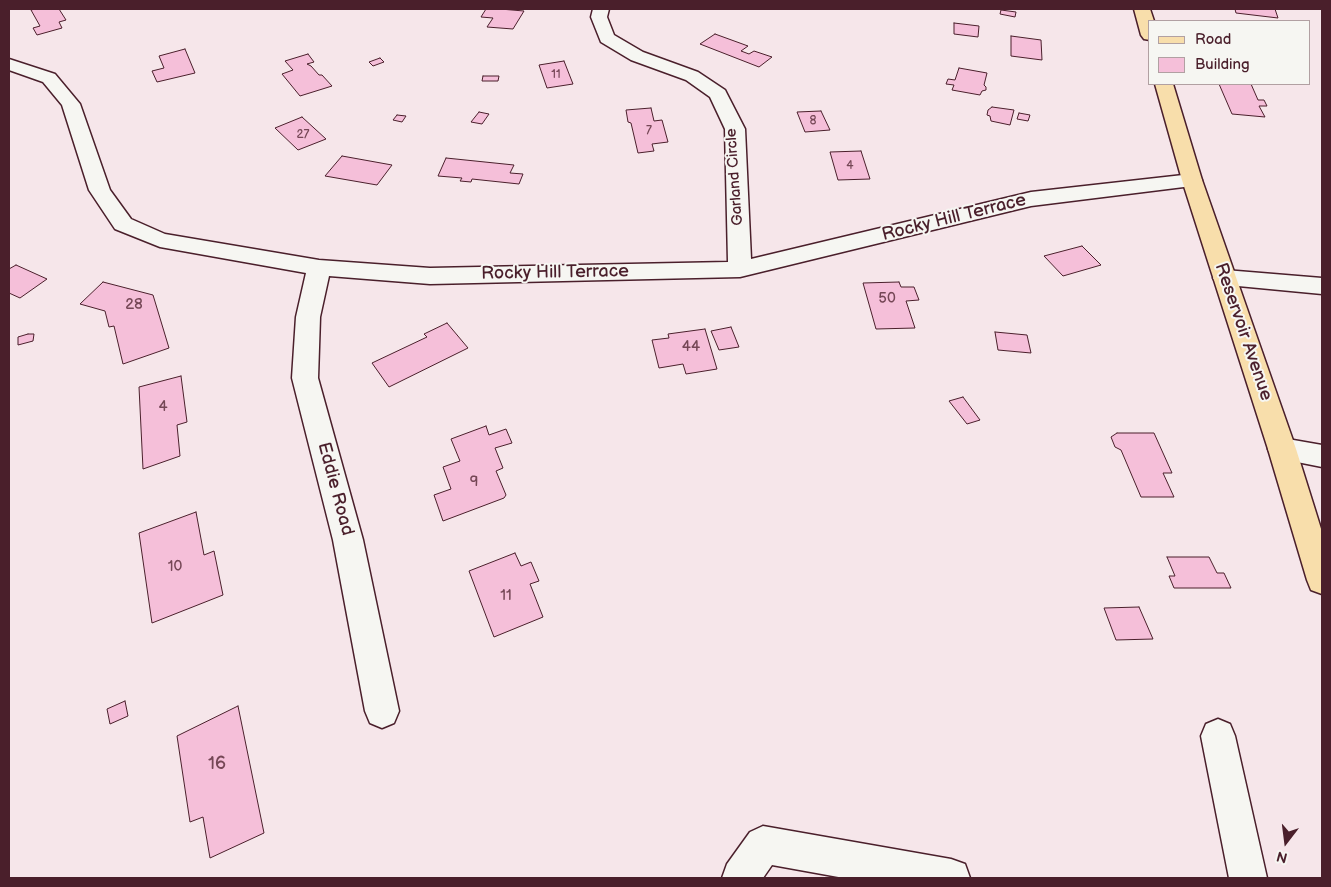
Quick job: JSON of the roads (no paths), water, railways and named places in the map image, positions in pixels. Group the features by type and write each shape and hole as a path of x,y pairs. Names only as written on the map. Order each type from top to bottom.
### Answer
{"main road":[{"path":"1142,9 1148,28"},
{"name":"Reservoir Avenue","path":"1164,85 1192,180 1282,448 1322,580"}],"street":[{"name":"Garland Circle","path":"601,9 599,17 608,38 637,56 692,76 718,94 734,129 740,268"},
{"name":"Rocky Hill Terrace","path":"9,64 49,78 71,104 100,190 123,224 160,240 319,268 430,276 740,268 1031,199 1192,180"},
{"name":"Eddie Road","path":"319,268 308,317 305,378 348,540 382,710"},
{"path":"1225,278 1322,286"},
{"path":"1282,448 1322,456"},
{"path":"1218,736 1248,878"},
{"path":"741,878 763,845 951,878"}]}
